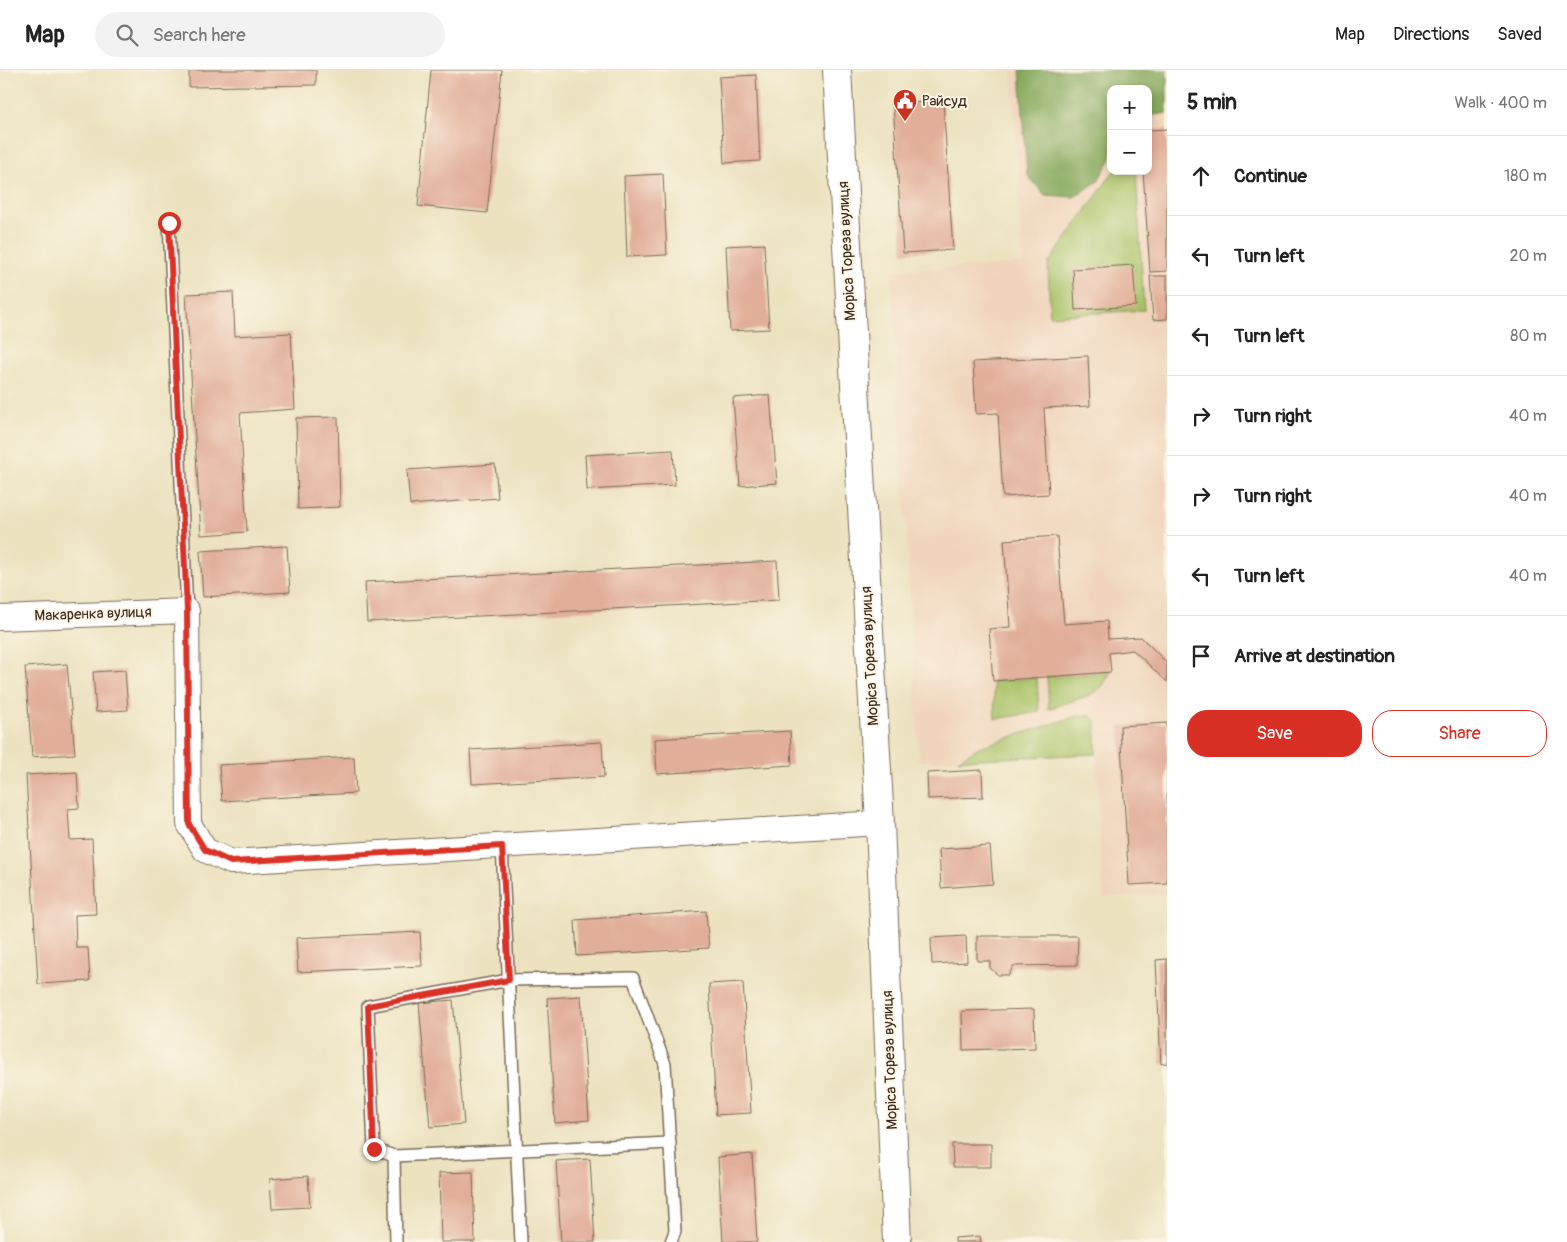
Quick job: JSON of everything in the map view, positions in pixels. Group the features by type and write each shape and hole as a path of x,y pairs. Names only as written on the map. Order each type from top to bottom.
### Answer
{"street":[{"name":"Моріса Тореза вулиця","path":"837,70 880,823 897,1242"},
{"path":"187,611 189,824 205,850 231,862 880,823"},
{"name":"Макаренка вулиця","path":"0,618 187,611"}],"lane":[{"path":"169,223 187,611"},
{"path":"502,846 521,1242"},
{"path":"670,1143 394,1156 374,1149 368,1006 509,980 633,978 665,1064 670,1143 675,1231 671,1242"},
{"path":"394,1156 396,1242"}],"shaded area":[{"path":"1012,70 1167,70 1167,894 1103,898 1096,754 919,761 892,271 1023,264"}],"green space":[{"path":"1020,70 1167,70 1167,113 1152,115 1152,85 1107,85 1107,166 1097,182 1074,197 1045,195 1027,175"},
{"path":"1111,175 1136,175 1144,310 1050,316 1048,264"},
{"path":"1111,672 1102,687 1090,695 1049,709 1047,677"},
{"path":"1037,678 1039,712 995,719 993,681"},
{"path":"1080,715 1091,716 1096,720 1096,754 958,760 979,747"}],"building":[{"path":"189,70 316,70 316,85 189,87"},
{"path":"431,70 502,70 487,213 418,206"},
{"path":"756,75 760,161 724,163 719,77"},
{"path":"943,101 953,250 903,253 893,104"},
{"path":"1167,129 1167,271 1150,272 1143,175 1152,175 1152,130"},
{"path":"663,174 667,255 627,257 624,176"},
{"path":"764,244 769,329 730,331 726,246"},
{"path":"1133,265 1136,306 1075,310 1073,269"},
{"path":"1150,276 1167,276 1167,319 1153,320"},
{"path":"233,292 235,336 291,333 295,409 240,413 247,532 201,535 186,294"},
{"path":"1088,356 1090,406 1044,408 1049,494 1003,497 998,413 976,414 973,362"},
{"path":"770,395 777,483 740,486 733,398"},
{"path":"338,417 340,507 298,509 296,418"},
{"path":"673,450 675,485 587,490 585,455"},
{"path":"495,464 498,498 410,505 407,470"},
{"path":"1057,536 1064,624 1107,621 1108,639 1141,637 1167,663 1167,682 1133,650 1109,653 1111,672 993,681 989,629 1010,627 1004,540"},
{"path":"287,546 290,592 203,597 200,551"},
{"path":"777,561 779,600 367,622 365,582"},
{"path":"67,664 75,754 32,757 25,667"},
{"path":"125,670 128,710 96,712 93,672"},
{"path":"1167,723 1167,883 1129,885 1120,726"},
{"path":"790,731 792,765 657,774 655,739"},
{"path":"602,742 604,777 472,784 470,750"},
{"path":"354,757 356,793 222,801 219,765"},
{"path":"982,770 983,797 928,799 927,773"},
{"path":"77,772 79,808 68,809 70,840 92,839 96,914 75,915 76,948 88,948 90,981 38,984 26,775"},
{"path":"990,846 993,884 941,888 939,849"},
{"path":"706,911 709,948 577,956 575,920"},
{"path":"420,932 422,966 298,972 296,938"},
{"path":"966,936 967,962 932,964 931,938"},
{"path":"977,936 1078,936 1077,965 1013,966 1009,975 998,975 990,968 990,961 977,961"},
{"path":"1167,959 1167,1063 1161,1064 1156,960"},
{"path":"743,982 751,1113 716,1115 709,984"},
{"path":"581,996 589,1120 555,1123 547,998"},
{"path":"453,1000 464,1124 430,1127 419,1003"},
{"path":"1034,1009 1035,1048 963,1050 962,1011"},
{"path":"952,1144 991,1144 991,1167 953,1167"},
{"path":"752,1154 757,1242 723,1242 718,1157"},
{"path":"590,1159 595,1242 561,1242 556,1161"},
{"path":"473,1172 475,1242 441,1242 439,1173"},
{"path":"308,1176 310,1207 272,1209 270,1179"},
{"path":"980,1236 981,1242 955,1242 955,1238"}],"place":[{"name":"Райсуд","path":"905,122"}],"route":[{"path":"169,223 187,611 189,824 205,850 231,862 502,846 509,980 368,1006 374,1149"}]}
